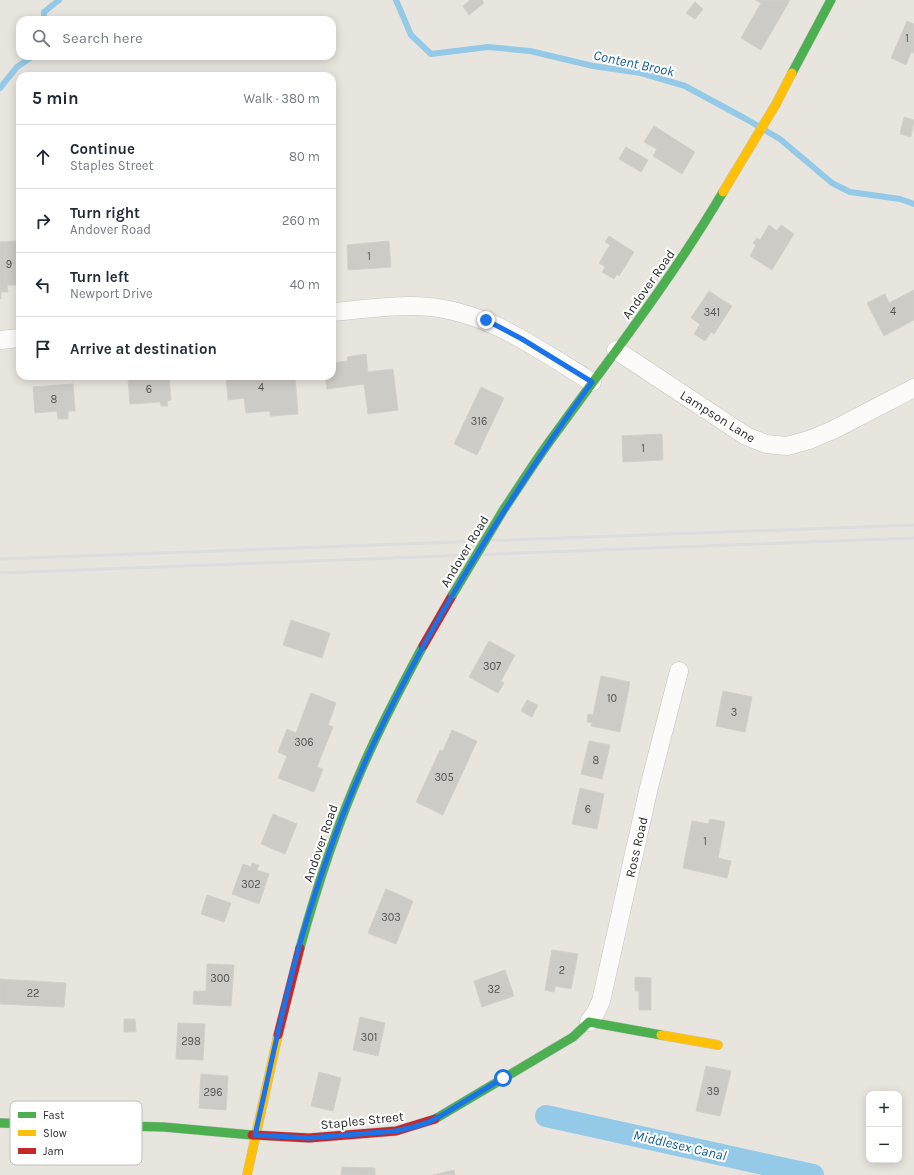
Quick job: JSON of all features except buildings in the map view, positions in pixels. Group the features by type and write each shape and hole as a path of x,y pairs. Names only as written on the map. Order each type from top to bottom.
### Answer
{"main road":[{"name":"Andover Road","path":"247,1175 301,939 341,819 358,778 407,675 430,632 504,509 554,435 650,305 703,226 776,104 831,0"},
{"name":"Staples Street","path":"142,1126 309,1138 396,1131 429,1122 444,1114 573,1037 589,1022"},
{"path":"589,1022 718,1045"},
{"name":"Staples Street","path":"0,1123 10,1123"}],"street":[{"path":"336,312 415,306 464,313 486,320 503,328 592,382"},
{"path":"0,340 16,338"},
{"name":"Lampson Lane","path":"616,350 746,436 766,444 787,446 809,440 833,430 914,388"},
{"name":"Ross Road","path":"589,1022 601,1001 651,780 679,671"}],"waterway":[{"name":"Content Brook","path":"44,16 44,12 59,0"},
{"name":"Content Brook","path":"396,0 411,35 431,54 488,47 530,51 593,66 641,73 685,86 780,139 832,183 850,192 900,199 914,204"},
{"name":"Content Brook","path":"0,88 17,67 27,60"},
{"name":"Middlesex Canal","path":"546,1116 813,1175"}],"railway":[{"path":"0,559 914,525"},
{"path":"0,573 914,538"}],"traffic: fast":[{"path":"792,73 831,0"},
{"path":"504,509 548,443 663,285 704,224 723,192"},
{"path":"453,594 504,509"},
{"path":"300,948 328,856 354,788 384,720 423,646"},
{"path":"435,1119 573,1037 589,1022 661,1035"},
{"path":"0,1123 10,1123"},
{"path":"142,1126 252,1135"}],"traffic: slow":[{"path":"723,192 776,104 792,73"},
{"path":"247,1175 278,1035"},
{"path":"661,1035 718,1045"}],"traffic: jam":[{"path":"423,646 453,594"},
{"path":"278,1035 300,948"},
{"path":"252,1135 309,1138 396,1131 435,1119"}],"route":[{"path":"486,320 522,339 592,382 504,509 430,632 358,778 341,819 301,939 255,1135 309,1138 396,1131 429,1122 477,1095 503,1078"}]}
